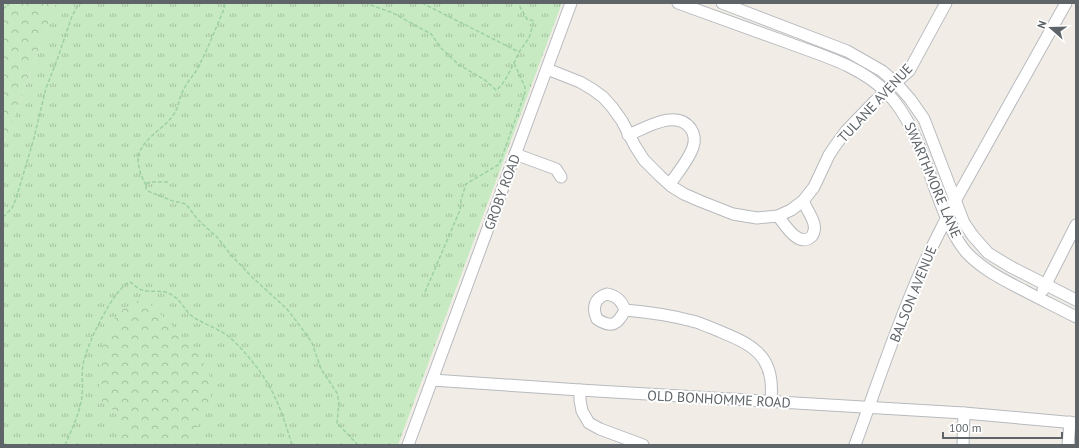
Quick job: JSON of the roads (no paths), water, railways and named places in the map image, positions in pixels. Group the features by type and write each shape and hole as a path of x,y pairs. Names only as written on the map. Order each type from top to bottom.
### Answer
{"street":[{"name":"GROBY ROAD","path":"432,380 571,3"},
{"name":"SWARTHMORE LANE","path":"678,3 835,60 864,75 886,92 908,121 947,219 966,252 992,273 1076,317"},
{"path":"723,19 725,4 747,3"},
{"name":"TULANE AVENUE","path":"547,69 580,82 603,97 622,121 628,135 644,160 652,169 684,194 700,202 733,214 757,218 778,216 791,210 803,201 814,187 835,146 858,118 909,71 946,3"},
{"name":"BALSON AVENUE","path":"855,445 929,251 947,219 955,201 1066,3"},
{"name":"SWARTHMORE LANE","path":"725,4 847,51 882,71 896,83 910,99 924,119 964,223 973,236 985,250 995,258 1076,300"},
{"path":"628,135 657,123 672,119 681,121 688,126 694,134 693,147 670,184"},
{"path":"516,154 556,169 561,177"},
{"path":"778,216 798,238 803,240 808,238 813,234 815,224 803,201"},
{"path":"1039,298 1076,225"},
{"path":"626,310 650,312 694,321 744,343 755,351 763,360 768,369 771,378 771,401"},
{"path":"408,445 432,380"},
{"name":"OLD BONHOMME ROAD","path":"432,380 964,413 1073,423"},
{"path":"580,390 582,411 590,423 600,429 643,445"},
{"path":"963,445 964,413"},
{"path":"1068,445 1073,423"}]}
